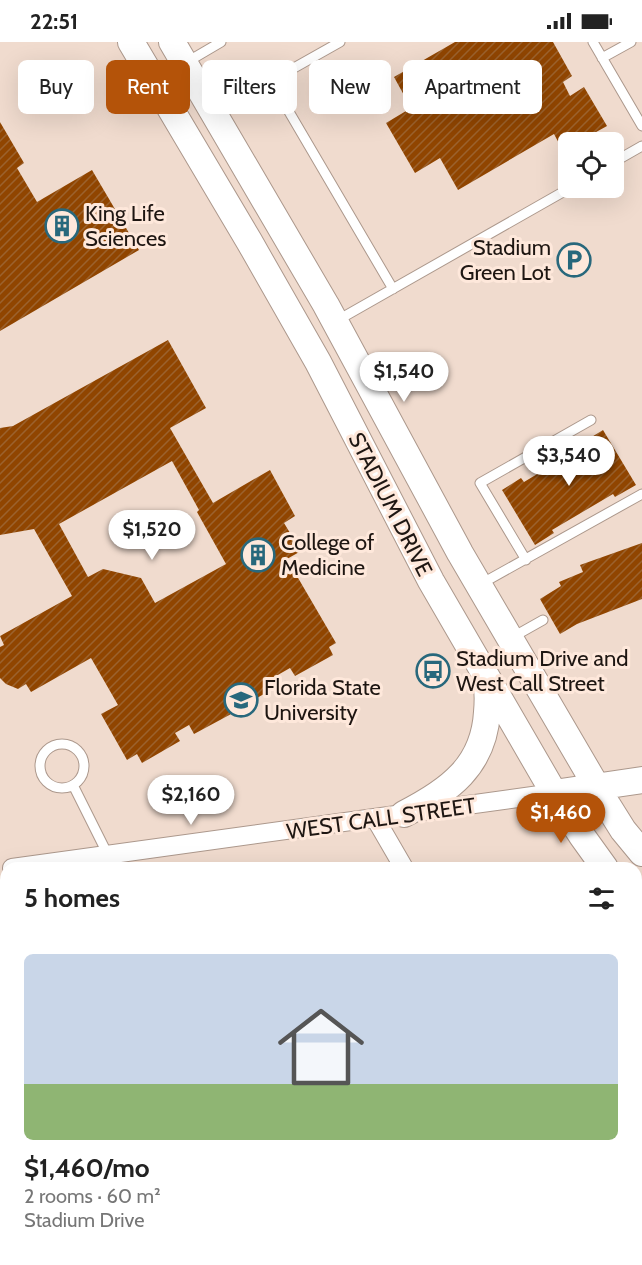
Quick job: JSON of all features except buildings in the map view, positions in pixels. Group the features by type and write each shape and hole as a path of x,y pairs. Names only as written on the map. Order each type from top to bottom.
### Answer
{"main road":[{"name":"STADIUM DRIVE","path":"131,42 238,221 313,353 422,564 484,673 554,793 601,862"},
{"name":"STADIUM DRIVE","path":"178,53 202,93"},
{"name":"STADIUM DRIVE","path":"215,114 336,321 479,586 623,830 642,853"},
{"path":"404,814 450,785 461,776 477,755 487,720 488,686 484,673"},
{"name":"WEST CALL STREET","path":"554,793 642,780"}],"street":[{"name":"WEST CALL STREET","path":"60,862 554,793"},
{"path":"375,819 400,862"}],"lane":[{"path":"178,53 221,42"},
{"path":"297,66 340,42"},
{"path":"593,42 642,126"},
{"path":"602,58 631,42"},
{"path":"290,114 393,289"},
{"path":"624,157 641,149"},
{"path":"336,321 558,195"},
{"path":"526,560 480,483 591,420"},
{"path":"479,586 642,494"},
{"path":"510,639 543,620"},
{"path":"65,743 78,749 82,755 85,770 73,786 62,789 55,787 43,777 40,764 45,751 51,746 65,743"},
{"path":"73,786 109,856"}],"place":[{"name":"King Life Sciences","path":"62,226"},
{"name":"Stadium Green Lot","path":"574,260"},
{"name":"College of Medicine","path":"258,555"},
{"name":"Stadium Drive and West Call Street","path":"433,671"},
{"name":"Florida State University","path":"241,700"}]}
